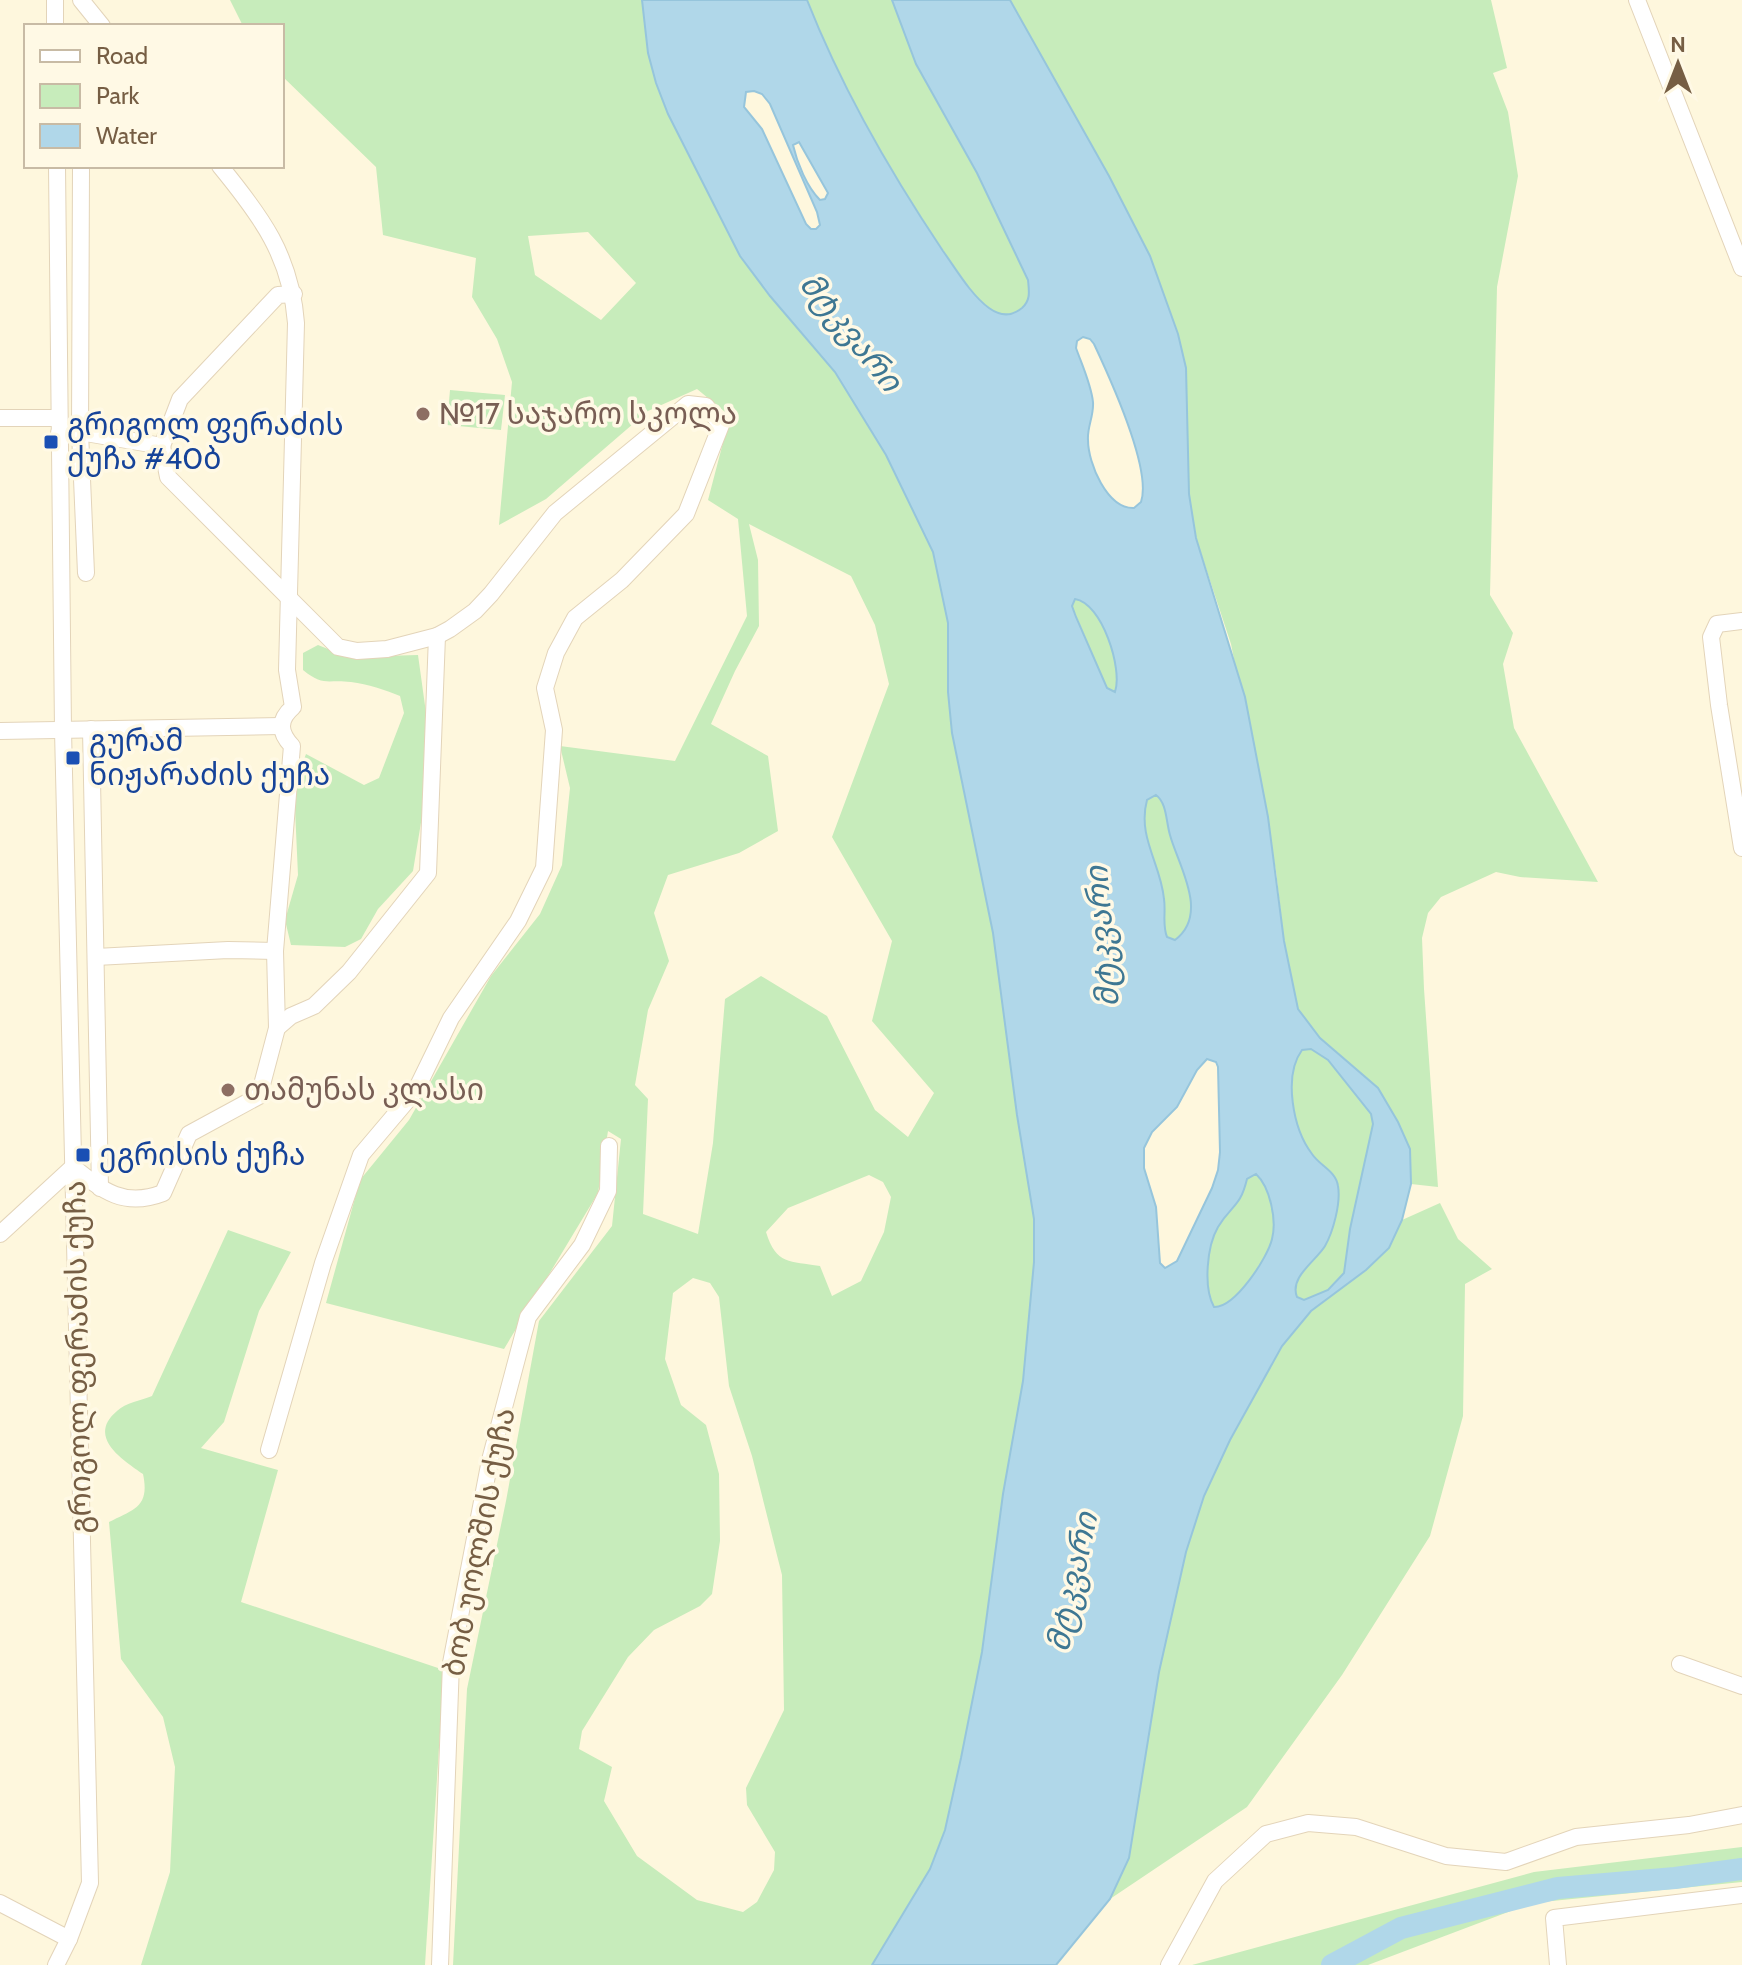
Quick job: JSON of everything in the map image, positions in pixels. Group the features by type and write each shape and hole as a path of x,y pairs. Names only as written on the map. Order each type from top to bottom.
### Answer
{"street":[{"path":"55,0 55,24"},
{"path":"1637,0 1742,268"},
{"path":"81,1 82,24"},
{"path":"81,1 100,24"},
{"name":"გრიგოლ ფერაძის ქუჩა","path":"56,1965 90,1883 63,730 57,168"},
{"path":"81,168 80,432 86,573"},
{"path":"0,1234 73,1167 119,1198 149,1198 163,1193 189,1134 259,1096 277,1028 275,951 292,746 283,737 281,726 285,714 293,707 287,670 296,323 294,294 283,257 255,209 222,168"},
{"path":"269,1450 323,1263 361,1155 416,1090 451,1018 518,921 544,868 554,730 545,688 556,653 575,618 622,580 686,514 721,425 706,406 688,404 555,513 483,603 450,629 437,636 387,649 357,651 338,647 168,477 162,446 180,399 278,295 294,294"},
{"path":"0,418 59,425 80,432 162,446"},
{"path":"1742,621 1717,624 1711,637 1742,848"},
{"path":"277,1028 291,1016 314,1006 349,972 428,873 437,636"},
{"path":"0,731 281,726"},
{"path":"91,729 100,1188"},
{"path":"96,957 228,950 275,951"},
{"name":"ბობ უოლშის ქუჩა","path":"440,1965 451,1663 490,1460 528,1317 582,1245 608,1191 609,1146"},
{"path":"1680,1664 1742,1686"},
{"path":"1169,1965 1215,1881 1266,1834 1308,1823 1356,1827 1446,1856 1506,1862 1576,1837 1676,1827 1742,1815"},
{"path":"1558,1965 1554,1918 1742,1895"},
{"path":"0,1903 69,1939"}],"green space":[{"path":"230,0 642,0 648,53 656,83 668,114 740,256 835,372 886,455 933,552 948,623 948,692 952,733 993,933 1034,1219 1034,1262 1023,1381 1003,1494 982,1652 945,1830 930,1869 872,1965 453,1965 467,1689 539,1321 612,1226 621,1139 608,1131 598,1193 504,1349 326,1303 360,1180 409,1120 491,976 540,914 562,865 570,788 560,746 675,761 747,616 738,519 708,500 730,416 697,389 648,411 546,499 499,525 512,382 497,339 472,297 476,258 383,235 376,167 284,78 284,24 242,24","holes":["588,232 636,283 601,320 535,275 528,236","749,524 851,576 875,625 889,684 832,837 892,941 872,1021 934,1093 908,1137 875,1110 827,1016 761,976 725,999 713,1143 698,1234 643,1214 648,1099 635,1085 648,1010 669,961 654,913 668,875 739,853 778,831 768,756 711,724 759,626 758,560","869,1175 883,1182 891,1197 884,1232 861,1281 832,1296 820,1266 786,1260 774,1251 766,1232 788,1208","693,1278 710,1283 719,1297 729,1386 752,1456 782,1575 784,1710 746,1788 747,1805 775,1852 774,1870 757,1902 743,1912 697,1900 637,1856 604,1801 612,1767 579,1749 582,1731 628,1657 654,1630 700,1606 712,1594 720,1541 719,1474 706,1425 681,1405 665,1359 673,1293"]},
{"path":"807,0 892,0 916,64 977,173 1028,280 1028,299 1018,311 1006,314 989,308 969,287 940,246 867,126"},
{"path":"1010,0 1491,0 1507,68 1493,73 1508,112 1518,176 1497,287 1490,595 1513,633 1503,664 1514,728 1598,882 1520,877 1496,872 1441,897 1428,913 1422,938 1438,1187 1411,1184 1410,1149 1378,1089 1320,1038 1298,1010 1284,941 1276,871 1231,644 1196,538 1189,494 1186,368 1178,334 1150,256 1109,176"},
{"path":"450,390 505,395 501,430 447,425"},
{"path":"1075,599 1085,603 1102,624 1116,668 1115,692 1107,688 1072,606"},
{"path":"318,645 348,657 418,655 432,756 413,871 378,909 361,939 345,947 291,945 285,920 298,875 294,787 306,754 364,785 379,778 404,713 400,696 357,683 321,680 303,670 303,653"},
{"path":"1156,795 1164,808 1191,903 1185,929 1175,940 1167,937 1161,881 1145,825 1147,800"},
{"path":"1312,1049 1328,1060 1371,1114 1373,1124 1350,1229 1344,1273 1328,1290 1304,1300 1297,1297 1297,1282 1328,1240 1338,1196 1334,1177 1306,1146 1293,1104 1296,1061 1302,1050"},
{"path":"1256,1174 1271,1204 1274,1223 1272,1239 1257,1269 1240,1291 1231,1300 1214,1307 1208,1288 1208,1266 1214,1235 1242,1195 1247,1179"},
{"path":"1440,1203 1458,1239 1492,1269 1465,1284 1463,1416 1430,1536 1342,1675 1247,1807 1110,1899 1129,1858 1159,1672 1186,1552 1204,1496 1230,1440 1282,1346 1311,1311 1366,1270 1389,1248 1402,1220"},
{"path":"228,1230 291,1252 259,1311 224,1422 201,1448 278,1470 241,1602 444,1670 425,1965 141,1965 170,1872 175,1767 163,1717 121,1659 109,1522 138,1506 145,1485 143,1474 111,1447 105,1430 108,1421 120,1408 152,1396"},
{"path":"1742,1847 1742,1882 1532,1903 1368,1965 1192,1965 1534,1872"}],"water":[{"name":"მტკვარი","path":"642,0 807,0 851,98 923,221 982,303 993,311 1010,314 1027,302 1028,280 977,173 916,64 892,0 1010,0 1109,176 1150,256 1178,334 1186,368 1189,494 1196,538 1245,697 1268,817 1284,941 1298,1009 1320,1038 1378,1088 1410,1149 1411,1184 1402,1220 1389,1248 1366,1270 1311,1311 1282,1346 1230,1440 1204,1496 1186,1552 1159,1672 1129,1858 1110,1899 1056,1965 872,1965 930,1869 945,1830 961,1758 982,1652 1003,1494 1023,1381 1034,1262 1034,1219 993,933 952,733 948,692 948,623 933,552 886,455 835,372 740,256 668,114 648,53","holes":["754,91 762,94 770,104 817,212 820,225 816,229 806,224 762,129 744,107 746,92","799,142 828,193 825,199 820,200 811,188 793,145","1083,337 1094,344 1127,423 1143,487 1141,502 1134,508 1115,501 1095,472 1088,440 1092,395 1076,348 1077,341","1075,599 1085,603 1102,624 1116,668 1115,692 1107,688 1072,606","1156,795 1160,798 1189,889 1190,917 1175,940 1167,937 1162,886 1147,838 1147,800","1311,1049 1328,1060 1371,1114 1373,1124 1350,1229 1344,1273 1328,1290 1304,1300 1297,1297 1297,1283 1328,1240 1336,1217 1339,1193 1334,1176 1305,1143 1295,1117 1292,1088 1296,1061 1302,1050","1207,1059 1216,1062 1218,1170 1177,1261 1165,1268 1160,1263 1156,1207 1144,1168 1144,1148 1152,1132 1177,1107 1197,1070","1256,1174 1265,1187 1273,1214 1272,1239 1257,1269 1241,1291 1214,1307 1208,1289 1211,1245 1218,1227 1247,1179"]}],"waterway":[{"path":"1332,1965 1401,1928 1558,1888 1742,1869"}],"place":[{"name":"№17 საჯარო სკოლა","path":"423,414"},
{"name":"გრიგოლ ფერაძის ქუჩა #40ბ","path":"51,442"},
{"name":"გურამ ნიჟარაძის ქუჩა","path":"73,758"},
{"name":"თამუნას კლასი","path":"228,1090"},
{"name":"ეგრისის ქუჩა","path":"83,1155"}]}
